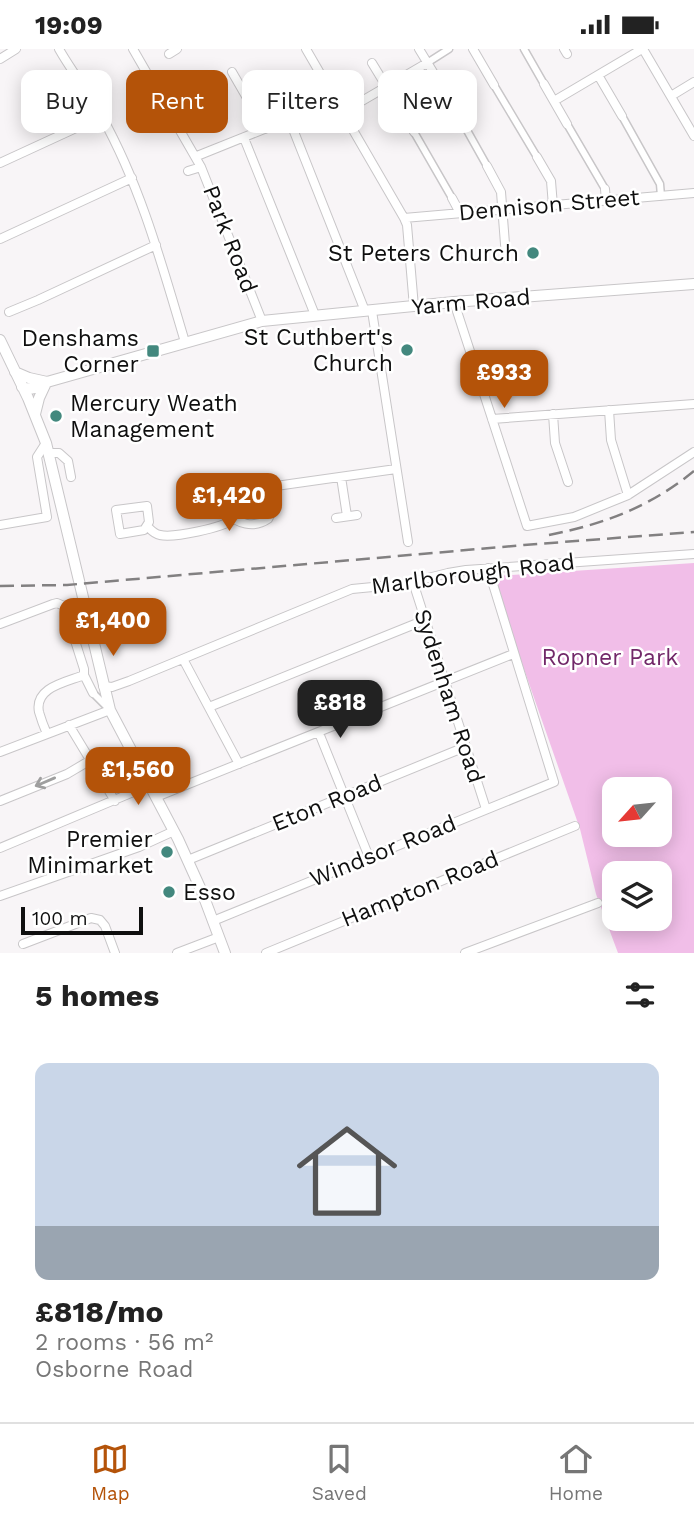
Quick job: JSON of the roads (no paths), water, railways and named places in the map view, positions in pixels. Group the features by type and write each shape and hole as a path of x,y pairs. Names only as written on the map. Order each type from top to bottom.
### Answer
{"street":[{"path":"0,59 16,49"},
{"path":"59,49 72,70"},
{"name":"Park Road","path":"133,49 197,156 262,321"},
{"path":"306,49 318,70"},
{"path":"419,49 432,70"},
{"path":"414,70 449,49"},
{"path":"473,49 551,181 552,206"},
{"path":"524,49 605,189 606,201"},
{"path":"554,101 642,49 694,136"},
{"path":"372,63 378,72"},
{"path":"232,72 242,89"},
{"path":"598,75 660,184 661,196"},
{"path":"671,96 694,82"},
{"path":"0,163 65,133"},
{"path":"110,133 132,179 156,245 185,342"},
{"path":"197,156 256,133"},
{"path":"295,133 368,311 408,542"},
{"path":"355,133 407,225 414,307"},
{"path":"415,133 460,213"},
{"path":"469,133 501,192 506,257"},
{"path":"244,138 314,315"},
{"path":"188,171 201,167"},
{"path":"0,239 132,179"},
{"name":"Dennison Street","path":"404,218 694,193"},
{"path":"0,316 156,245"},
{"name":"Yarm Road","path":"22,387 36,388 47,381 262,321 454,302 694,284"},
{"path":"454,302 527,526 574,517 628,495 694,452"},
{"path":"0,340 3,355 15,372 47,448 110,710 188,860 225,953"},
{"path":"15,372 47,381 35,415"},
{"path":"492,419 694,404"},
{"path":"609,410 611,440 628,495"},
{"path":"553,414 555,443 568,482"},
{"path":"47,448 68,461 71,477"},
{"path":"0,525 47,517 37,457 47,448"},
{"path":"147,526 159,535 214,529 233,519 262,491 276,486 396,469"},
{"path":"341,477 346,516"},
{"path":"242,489 262,491 271,504 272,510 268,519 259,524 241,523 227,515 224,498 228,493 242,489"},
{"path":"147,506 147,526 144,530 120,534 116,510 147,506"},
{"path":"336,518 356,515"},
{"name":"Marlborough Road","path":"103,686 112,687 129,681 352,589 413,582 448,573 488,568 694,554"},
{"path":"156,797 513,653 488,568"},
{"name":"Sydenham Road","path":"413,582 486,809"},
{"path":"0,624 52,604 64,606 84,675 93,693 110,710"},
{"path":"209,707 425,620"},
{"name":"Windsor Road","path":"213,921 554,782 513,653"},
{"path":"183,659 239,764"},
{"path":"47,734 38,709 39,698 48,689 84,675"},
{"path":"0,752 110,710"},
{"path":"69,726 115,801"},
{"path":"319,733 369,857"},
{"name":"Eton Road","path":"188,860 465,747"},
{"path":"0,801 89,761"},
{"path":"0,848 150,785"},
{"name":"Hampton Road","path":"266,953 575,826"},
{"path":"0,896 139,847 174,831"},
{"path":"465,953 598,903"},
{"path":"23,944 91,918 100,920 105,926 115,953"},
{"path":"177,953 219,937"}],"railway":[{"path":"549,535 626,512 661,495 694,471"},
{"path":"0,586 67,585 694,532"}],"place":[{"name":"St Peters Church","path":"533,253"},
{"name":"St Cuthbert's Church","path":"407,350"},
{"name":"Denshams Corner","path":"153,351"},
{"name":"Mercury Weath Management","path":"56,416"},
{"name":"Premier Minimarket","path":"167,852"},
{"name":"Esso","path":"169,892"}],"park label":[{"name":"Ropner Park","path":"610,657"}]}
